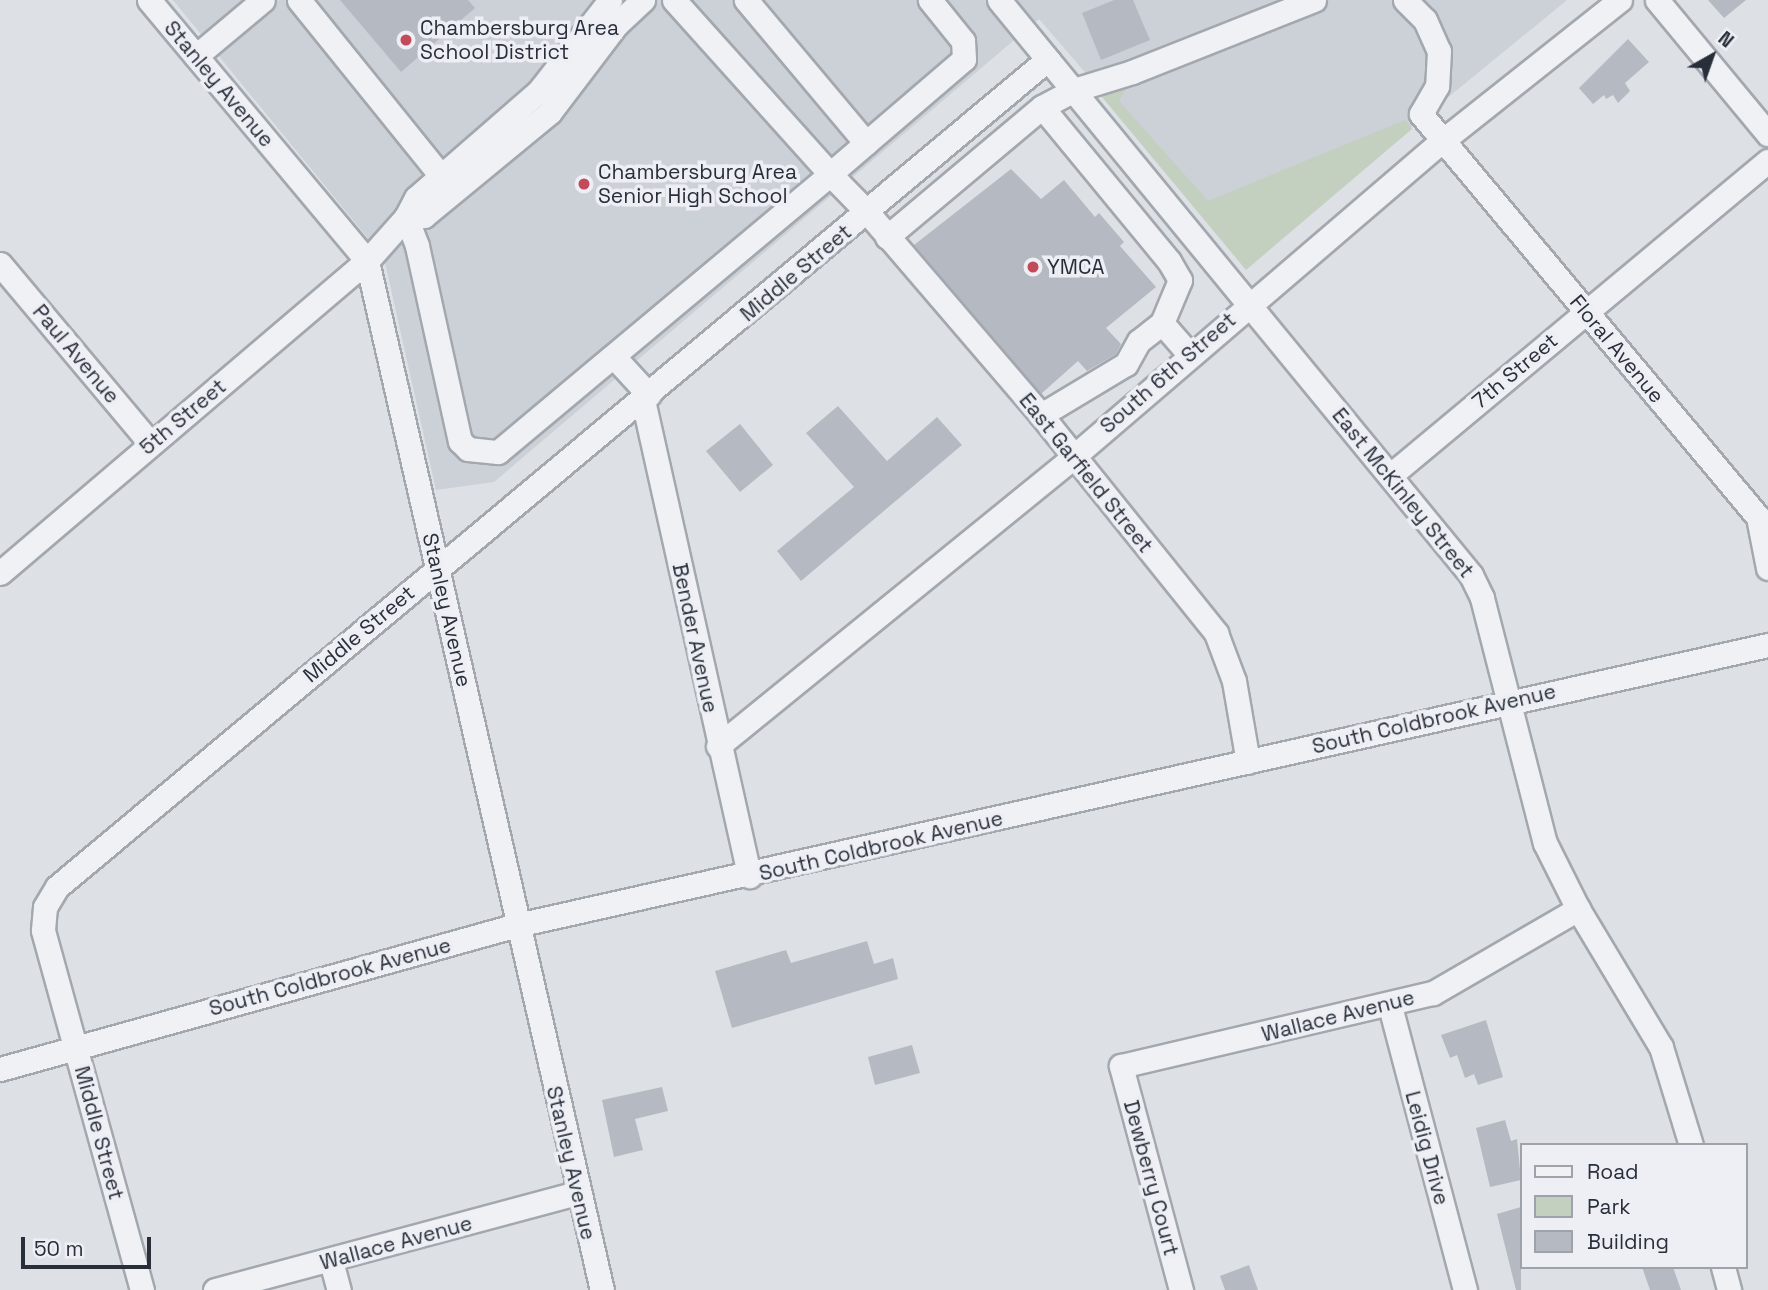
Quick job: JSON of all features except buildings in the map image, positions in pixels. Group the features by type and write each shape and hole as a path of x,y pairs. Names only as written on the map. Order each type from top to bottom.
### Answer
{"street":[{"name":"Stanley Avenue","path":"149,0 367,261 438,568 576,1193 602,1290"},
{"path":"196,56 263,0"},
{"path":"299,0 440,175"},
{"path":"643,0 615,6 550,112 424,216 406,217 417,246 449,404 460,441 468,449 498,452 615,358 964,59 963,41 930,0"},
{"name":"East Garfield Street","path":"674,0 868,213 1041,415 1216,633 1234,681 1248,762"},
{"path":"746,0 866,143"},
{"name":"East McKinley Street","path":"999,0 1247,303 1392,474 1471,575 1509,700 1545,843 1578,909 1661,1047 1690,1143"},
{"path":"887,237 1042,107 1074,90 1132,72 1314,0"},
{"name":"Floral Avenue","path":"1405,0 1425,20 1438,51 1437,86 1421,114 1758,517 1768,568"},
{"name":"South 6th Street","path":"718,746 1073,457 1247,303 1442,141 1620,0"},
{"path":"1657,0 1768,134"},
{"name":"5th Street","path":"0,573 367,261 406,217 415,198 513,118 615,6"},
{"name":"Middle Street","path":"142,1290 43,930 45,907 57,887 868,213 1048,60"},
{"path":"1041,415 1126,364 1139,341 1162,323 1180,280 1042,107"},
{"name":"7th Street","path":"1392,474 1768,161"},
{"name":"Paul Avenue","path":"0,264 151,444"},
{"path":"1162,323 1189,354"},
{"path":"615,358 646,397"},
{"name":"Bender Avenue","path":"646,397 718,746 749,876"},
{"name":"South Coldbrook Avenue","path":"0,1069 517,925 749,876 1509,700 1768,645"},
{"name":"Wallace Avenue","path":"1121,1066 1390,1006 1433,993 1476,971 1578,909"},
{"name":"Leidig Drive","path":"1390,1006 1465,1290"},
{"name":"Dewberry Court","path":"1121,1066 1181,1290"},
{"name":"Wallace Avenue","path":"215,1290 576,1193"},
{"path":"331,1261 338,1290"},
{"path":"1724,1269 1729,1290"}],"shaded area":[{"name":"Chambersburg Area Senior High School","path":"173,0 1567,0 1248,261 1039,19 494,482 436,490 384,258"}],"green space":[{"path":"1128,84 1119,101 1208,201 1405,120 1412,129 1246,270 1102,97 1101,90"}],"place":[{"name":"Chambersburg Area School District","path":"406,40"},
{"name":"Chambersburg Area Senior High School","path":"584,184"},
{"name":"YMCA","path":"1033,267"}]}
